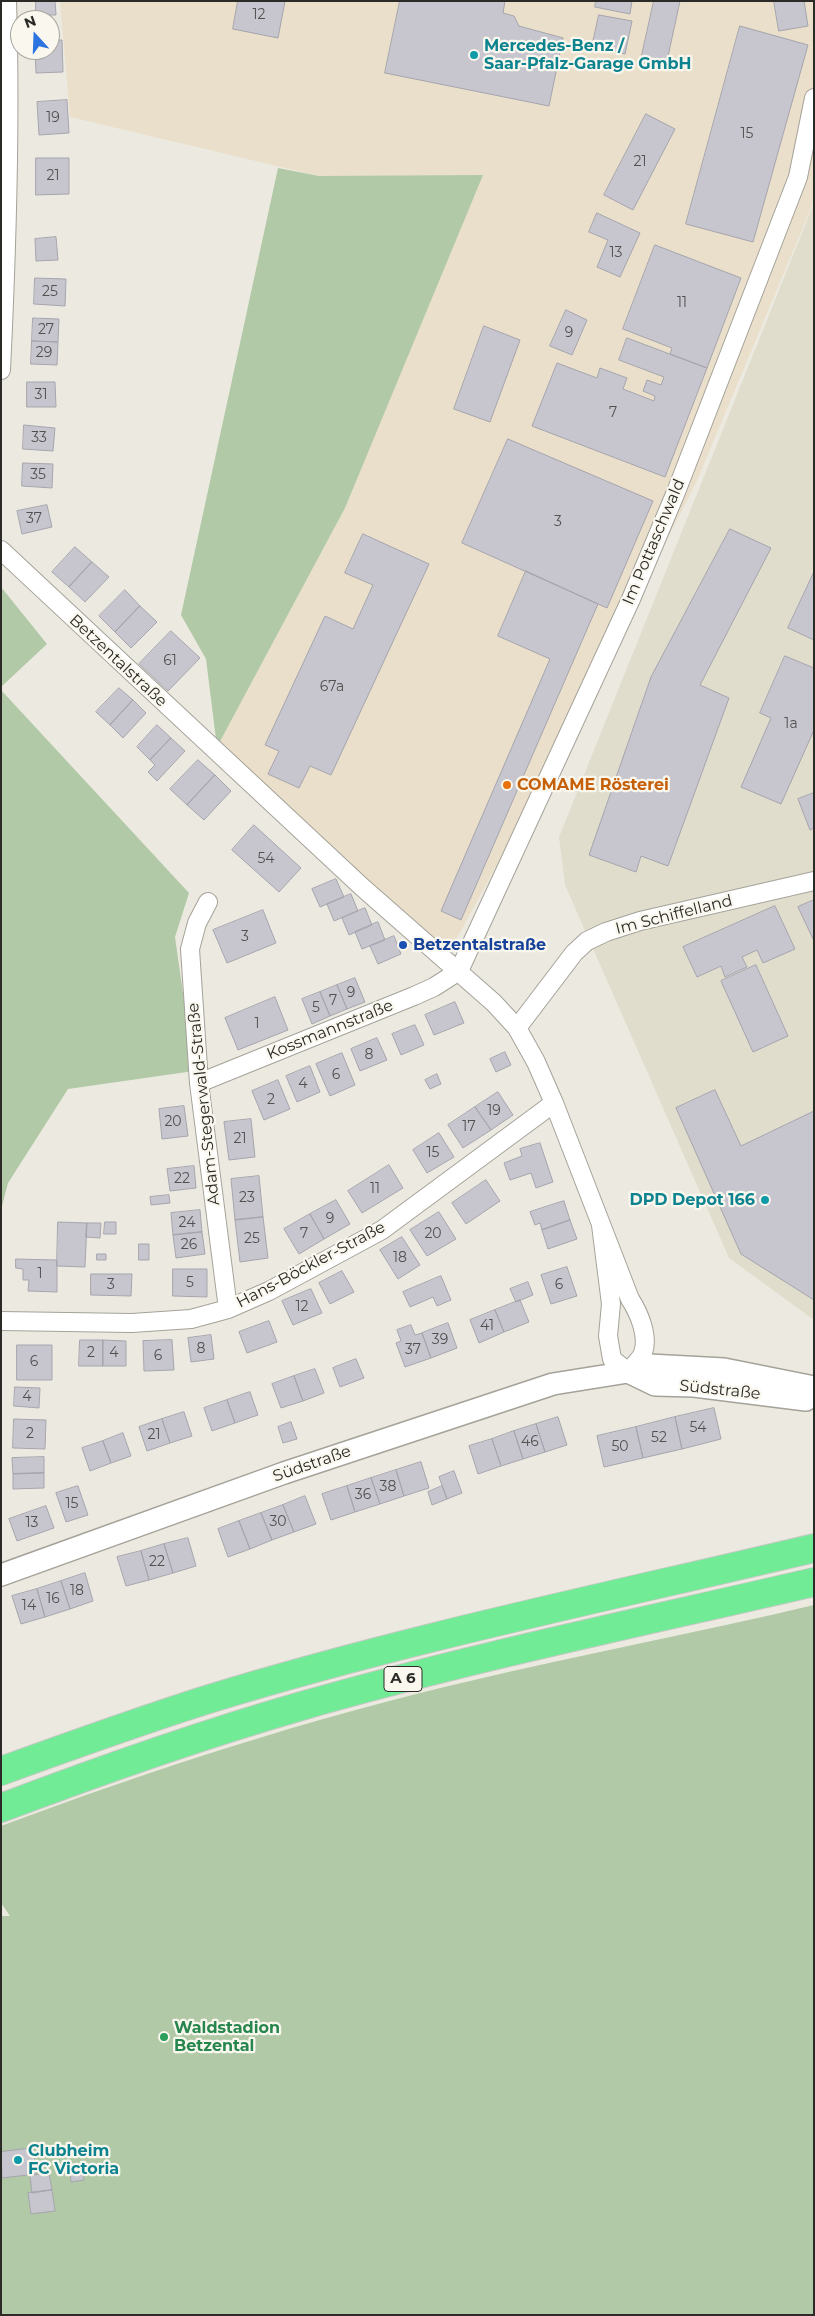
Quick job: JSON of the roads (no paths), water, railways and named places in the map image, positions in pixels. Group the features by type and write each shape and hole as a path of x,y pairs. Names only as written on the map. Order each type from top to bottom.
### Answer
{"highway":[{"name":"A 6","path":"1,1771 116,1729 313,1670 432,1639 814,1548"},
{"name":"A 6","path":"1,1808 110,1767 297,1707 473,1661 814,1582"}],"street":[{"path":"1,370 9,206 10,91 7,1"},
{"name":"Im Pottaschwald","path":"459,971 631,599 676,492 798,177 814,98"},
{"name":"Betzentalstraße","path":"1,550 362,887 459,971 517,1028 536,1062 554,1103 601,1225"},
{"name":"Im Schiffelland","path":"517,1028 574,953 594,938 640,921 814,881"},
{"name":"Adam-Stegerwald-Straße","path":"208,902 197,923 190,949 199,1083 228,1308"},
{"name":"Kossmannstraße","path":"199,1083 414,996 434,987 459,971"},
{"name":"Hans-Böckler-Straße","path":"1,1321 132,1323 191,1319 228,1308 269,1291 382,1230 554,1103"},
{"path":"601,1225 630,1300 638,1312 644,1335 643,1353 628,1372 612,1359 608,1336 611,1304 601,1225"},
{"name":"Südstraße","path":"1,1575 284,1473 554,1384 628,1372 649,1365 697,1366 724,1369 814,1387"},
{"name":"Südstraße","path":"628,1372 656,1385 694,1386 814,1401"}],"place":[{"name":"Mercedes-Benz / Saar-Pfalz-Garage GmbH","path":"474,55"},
{"name":"COMAME Rösterei","path":"507,785"},
{"name":"Betzentalstraße","path":"403,945"},
{"name":"DPD Depot 166","path":"765,1200"},
{"name":"Waldstadion Betzental","path":"164,2037"},
{"name":"Clubheim FC Victoria","path":"18,2160"}]}
